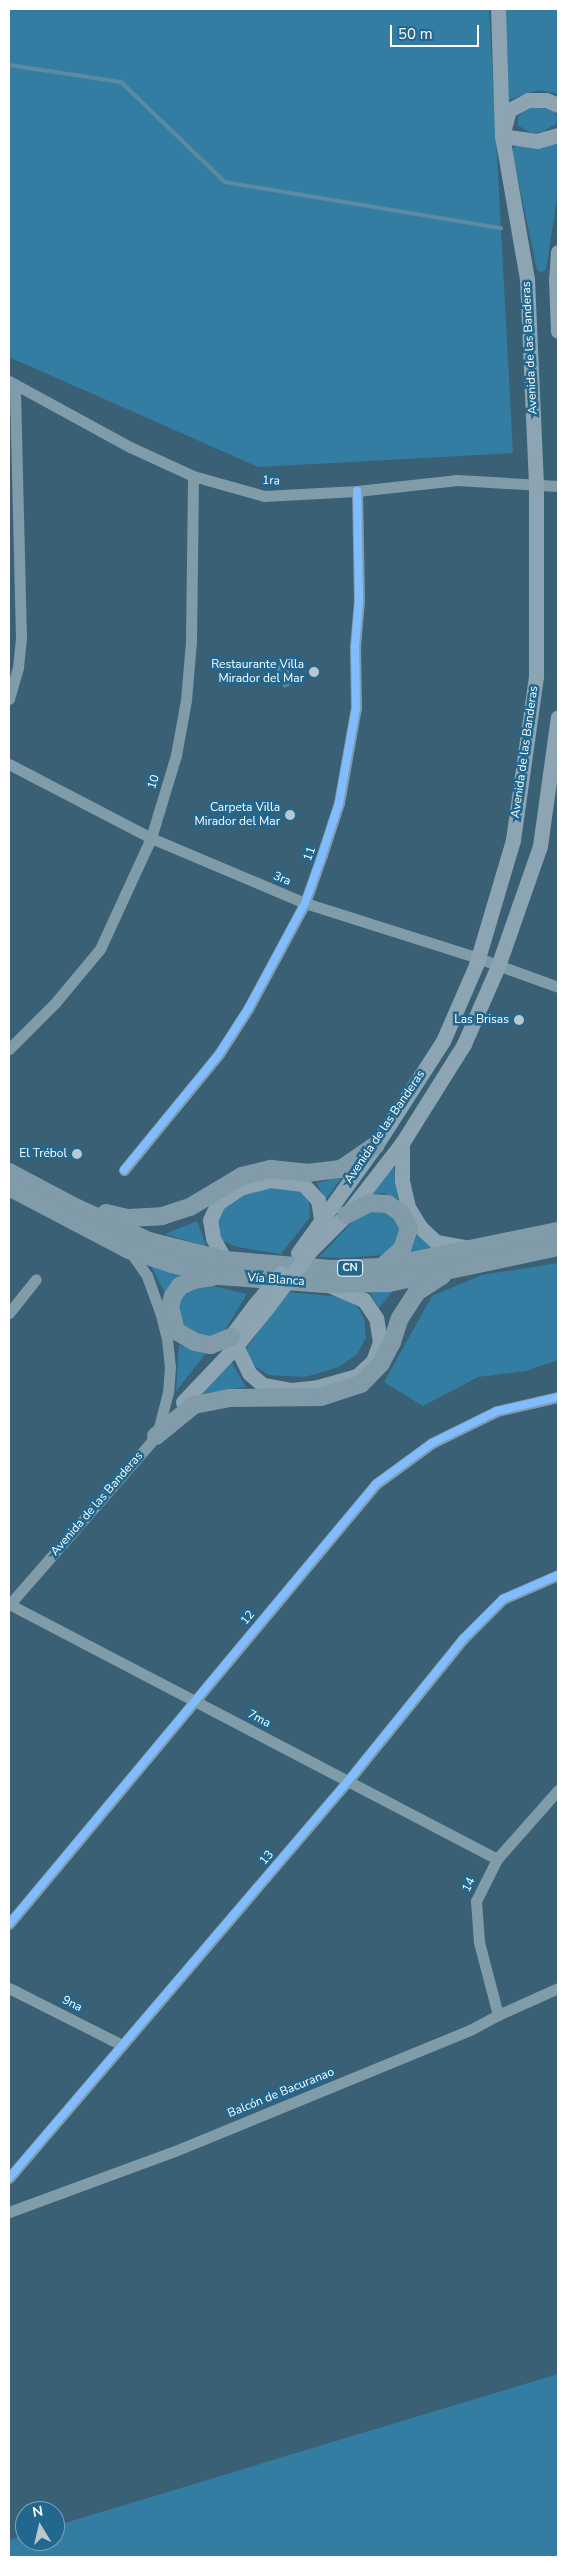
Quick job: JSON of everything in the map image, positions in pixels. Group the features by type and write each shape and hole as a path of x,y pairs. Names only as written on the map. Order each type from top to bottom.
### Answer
{"highway":[{"path":"75,1206 128,1218 162,1216 190,1207 242,1176 271,1169 307,1173 341,1169 376,1145"},
{"name":"Vía Blanca","path":"9,1172 149,1241 222,1268 325,1284 389,1283 558,1247"},
{"name":"Vía Blanca","path":"9,1187 128,1250 172,1264 222,1268 332,1269 382,1267 558,1232"},
{"path":"346,1215 370,1204 388,1204 401,1213 409,1228 402,1249 382,1267"},
{"path":"222,1268 180,1286 170,1306 176,1331 195,1342 211,1345 233,1341"},
{"path":"156,1436 194,1405 230,1398 321,1397 361,1384 381,1363 392,1342 400,1318 418,1292 454,1269"}],"main road":[{"name":"Avenida de las Banderas","path":"304,1252 321,1218 376,1145 442,1041 478,958 513,840 536,676 536,485 527,279 502,136 498,9"},
{"path":"558,104 546,100 528,100 509,110 502,136 537,141 558,136"},
{"path":"558,252 556,279 558,331"},
{"name":"Avenida de las Banderas","path":"183,1402 304,1252 346,1215 402,1143 464,1044 498,966 540,846 558,717"},
{"path":"402,1143 402,1181 408,1207 420,1227 436,1242 474,1249"},
{"path":"222,1268 210,1220 218,1204 240,1188 270,1180 303,1184 318,1200 321,1218"},
{"path":"233,1341 249,1373 263,1385 290,1390 318,1387 356,1376 373,1360 380,1342 376,1318 364,1300 325,1284"}],"street":[{"name":"1ra","path":"12,382 130,447 193,476 264,496 357,490 457,480 558,486"},
{"path":"9,699 18,667 21,638 12,382"},
{"name":"10","path":"9,1049 55,1003 100,949 151,838 176,755 186,700 191,642 193,476"},
{"name":"11","path":"124,1170 219,1054 248,1009 305,903 339,803 356,708 355,647 359,601 357,490"},
{"name":"3ra","path":"9,764 151,838 305,903 478,958 558,987"},
{"path":"128,1250 147,1276 160,1311 167,1339 170,1366 168,1392 156,1436"},
{"path":"9,1313 36,1279"},
{"name":"12","path":"9,1924 376,1484 432,1443 498,1411 558,1397"},
{"name":"Avenida de las Banderas","path":"9,1605 156,1436 183,1402"},
{"name":"13","path":"9,2178 348,1781 463,1640 503,1599 558,1575"},
{"name":"7ma","path":"9,1605 497,1859"},
{"name":"14","path":"498,2014 479,1942 476,1901 497,1859 558,1790"},
{"name":"9na","path":"9,1988 122,2045"},
{"name":"Balcón de Bacuranao","path":"9,2212 175,2151 470,2030 498,2014 558,1988"}],"shaded area":[{"path":"9,9 489,9 513,453 258,467 9,357"},
{"path":"505,9 558,9 558,94 538,90 508,100"},
{"path":"542,107 553,111 557,117 557,123 543,132 532,133 518,125 518,117 524,110"},
{"path":"558,144 558,191 546,270 541,273 537,270 513,156 513,148 518,145 539,148"},
{"path":"285,662 295,683 284,688 275,667"},
{"path":"394,1167 398,1199 384,1193 372,1194"},
{"path":"342,1177 326,1199 316,1183"},
{"path":"289,1187 304,1192 309,1203 310,1217 281,1254 237,1247 221,1240 215,1225 222,1208 239,1194 266,1188"},
{"path":"368,1210 383,1211 395,1218 400,1229 399,1241 382,1255 343,1258 319,1257 355,1219"},
{"path":"197,1221 206,1246 165,1234"},
{"path":"416,1234 437,1249 409,1257"},
{"path":"558,1263 558,1360 526,1371 478,1377 423,1406 384,1382 432,1296 482,1275"},
{"path":"151,1266 181,1275 165,1293"},
{"path":"194,1286 213,1286 247,1294 225,1330 212,1335 198,1336 183,1329 176,1319 181,1293"},
{"path":"395,1288 379,1308 370,1293"},
{"path":"288,1292 340,1297 357,1306 364,1318 366,1338 357,1354 339,1367 305,1377 268,1375 252,1364 245,1350"},
{"path":"179,1345 208,1351 176,1391"},
{"path":"230,1360 246,1387 201,1394"},
{"path":"558,2374 558,2557 9,2557 9,2540 15,2538 15,2551 65,2551 65,2523"}],"waterway":[{"path":"9,65 121,82 225,182 501,228"}],"cycle path":[{"path":"124,1170 219,1054 248,1009 305,903 322,855 339,803 356,708 355,647 359,601 357,491"},
{"path":"9,1924 376,1484 432,1443 497,1411 558,1397"},
{"path":"9,2178 348,1781 463,1639 503,1599 558,1575"}],"place":[{"name":"Restaurante Villa Mirador del Mar","path":"314,672"},
{"name":"Carpeta Villa Mirador del Mar","path":"290,815"},
{"name":"Las Brisas","path":"519,1020"},
{"name":"El Trébol","path":"77,1154"}]}
